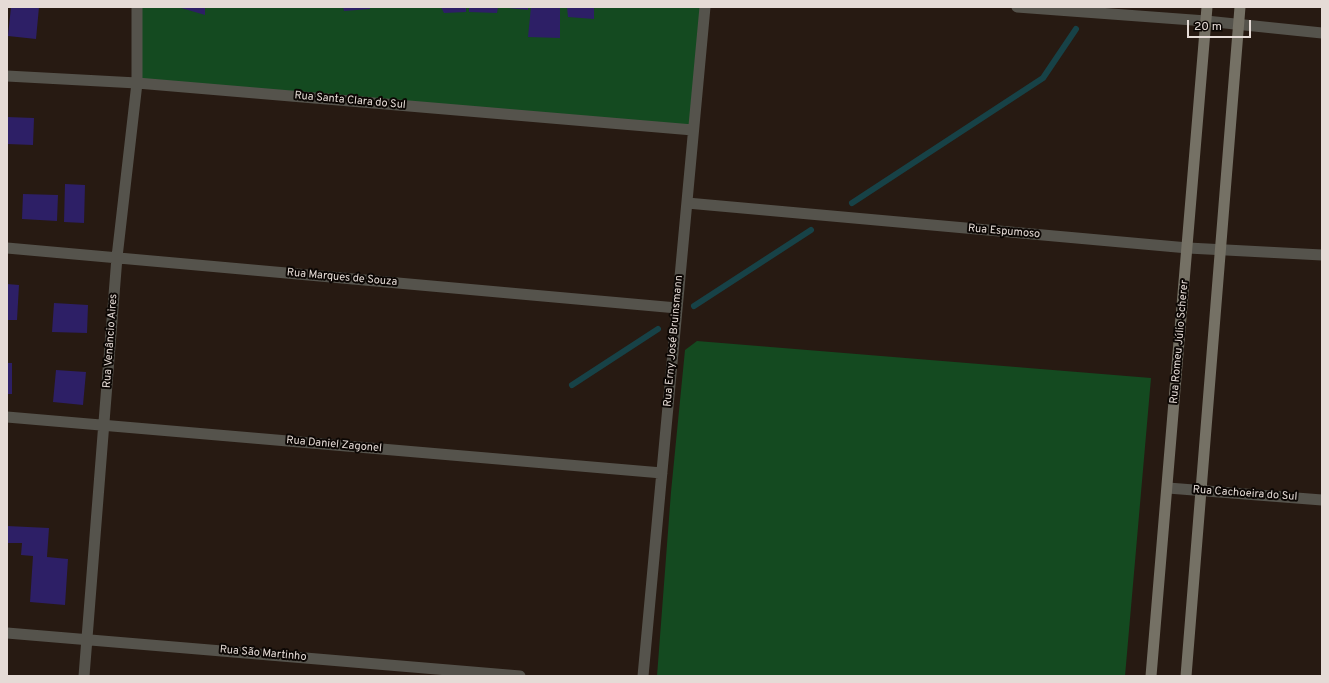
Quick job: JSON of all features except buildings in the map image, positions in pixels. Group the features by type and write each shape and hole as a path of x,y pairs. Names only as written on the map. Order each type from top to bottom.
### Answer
{"main road":[{"name":"Rua Romeu Júlio Scherer","path":"1151,676 1208,7"},
{"path":"1186,676 1240,7"}],"street":[{"name":"Rua Venâncio Aires","path":"84,676 117,257 136,83 137,7"},
{"name":"Rua Erny José Bruinsmann","path":"643,676 705,7"},
{"path":"1017,7 1206,21 1322,33"},
{"name":"Rua Santa Clara do Sul","path":"7,76 136,83 693,130"},
{"name":"Rua Espumoso","path":"687,203 1188,248 1322,255"},
{"name":"Rua Marques de Souza","path":"7,248 677,308"},
{"name":"Rua Daniel Zagonel","path":"7,417 662,473"},
{"name":"Rua Cachoeira do Sul","path":"1168,488 1322,500"},
{"name":"Rua São Martinho","path":"7,633 520,676"}],"green space":[{"path":"137,7 705,7 693,130 137,83"},
{"path":"697,341 1151,378 1125,676 657,676 671,492 685,350"}],"waterway":[{"path":"852,203 1043,78 1076,29"},
{"path":"694,306 811,230"},
{"path":"572,385 658,329"}]}
